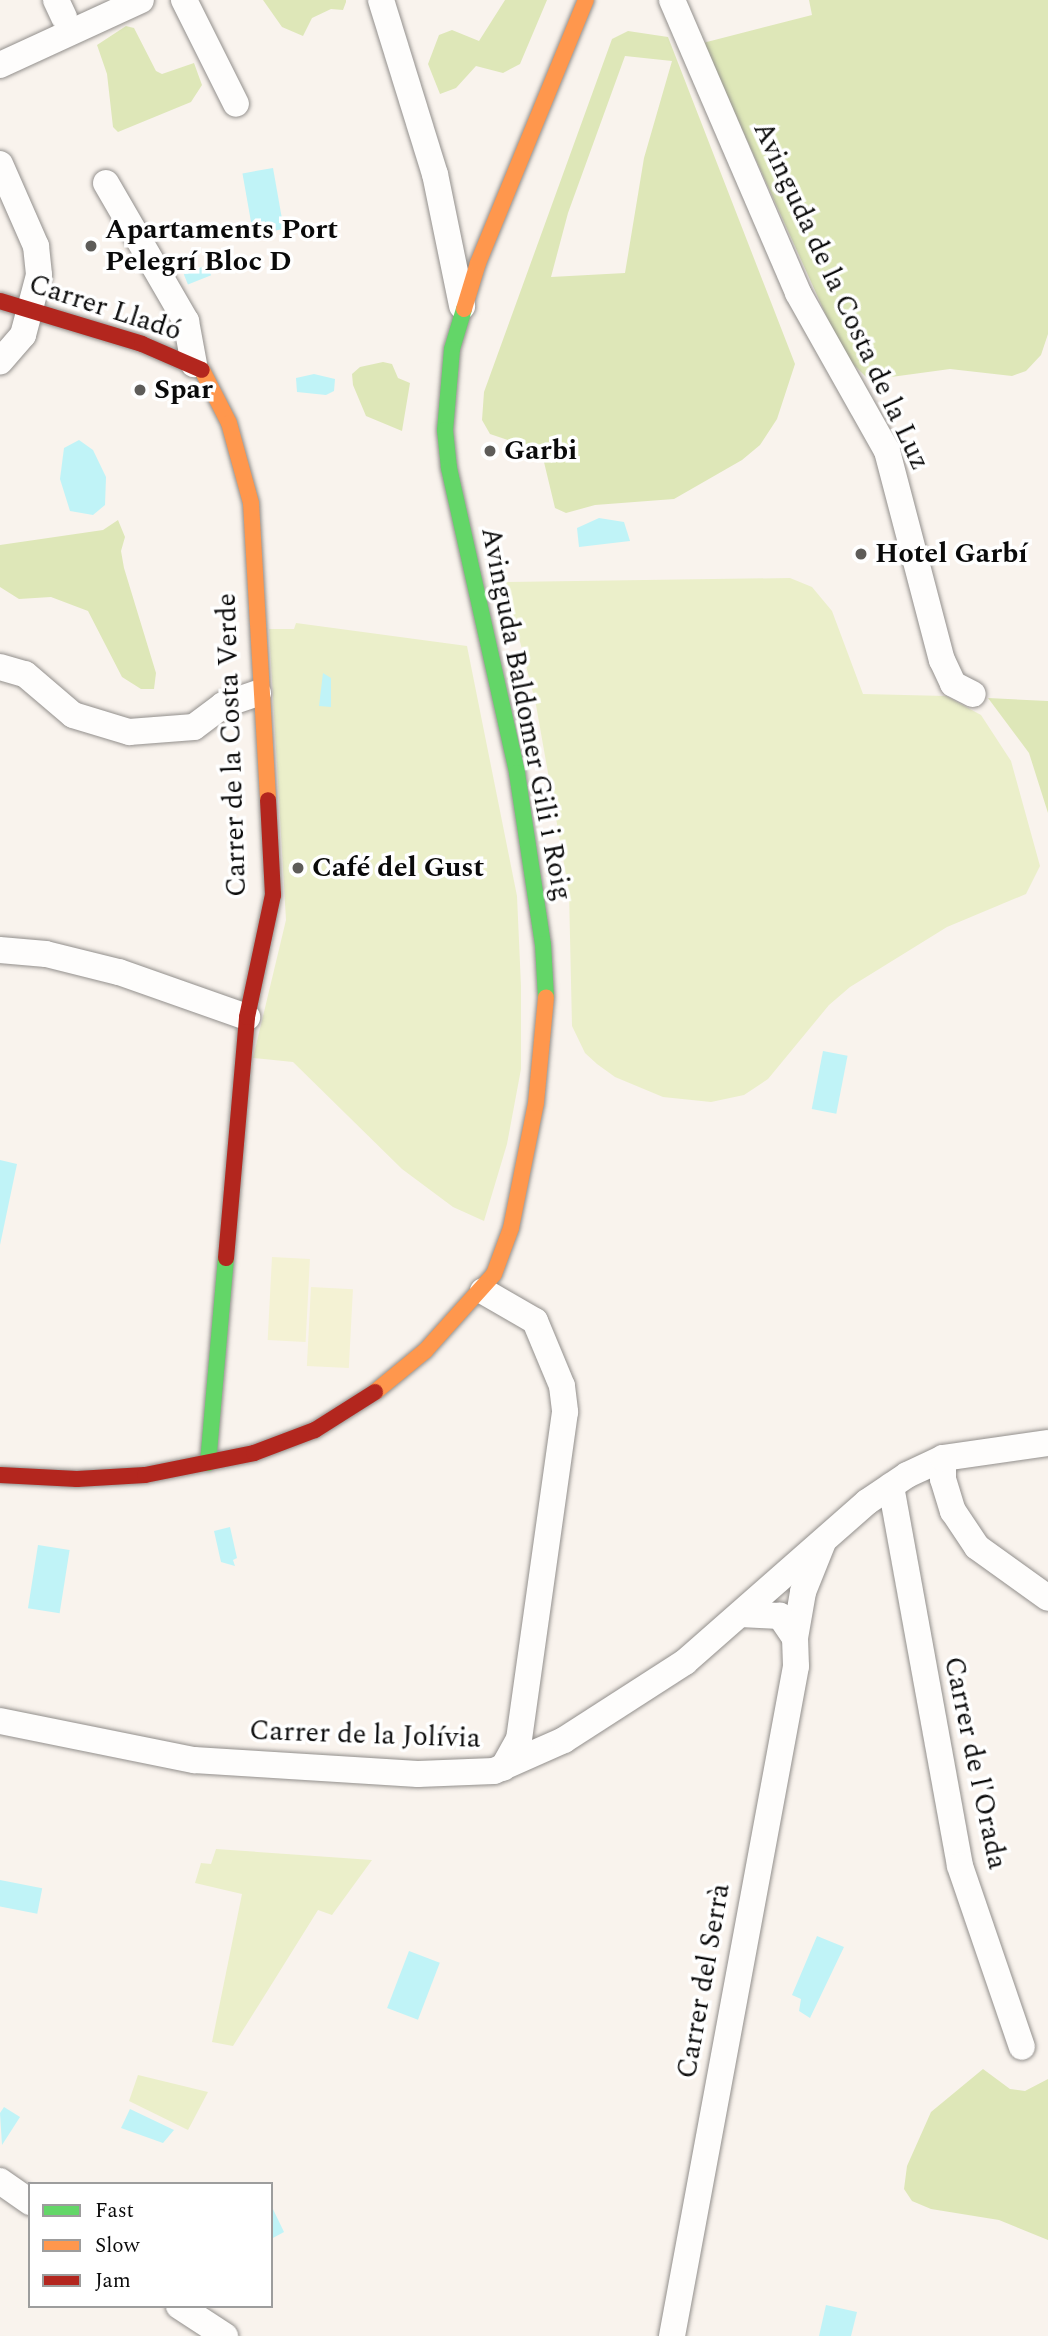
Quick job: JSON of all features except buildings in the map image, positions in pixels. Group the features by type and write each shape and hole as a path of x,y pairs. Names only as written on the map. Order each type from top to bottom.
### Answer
{"street":[{"path":"0,65 141,0"},
{"path":"184,0 236,104"},
{"path":"381,0 435,174 463,314"},
{"name":"Avinguda Baldomer Gili i Roig","path":"0,1475 78,1479 145,1475 254,1453 341,1416 425,1350 483,1291 511,1228 525,1170 546,1001 538,898 517,773 449,468 448,389 452,349 478,263 586,0"},
{"name":"Avinguda de la Costa de la Luz","path":"672,0 798,293 887,451 942,660 953,684 973,694"},
{"path":"0,164 36,246 39,275 32,313 23,335 0,362"},
{"name":"Carrer de la Costa Verde","path":"106,183 186,321 194,364 207,376 225,413 251,503 256,544 258,693 272,895 247,1017 208,1463"},
{"name":"Carrer Lladó","path":"0,301 32,313 142,344 194,364"},
{"path":"0,667 25,674 73,715 129,732 194,727 223,705 258,693"},
{"path":"0,950 46,954 119,972 247,1017"},
{"path":"483,1291 535,1321 562,1385 565,1412 527,1659 519,1740 503,1768"},
{"name":"Carrer de la Jolívia","path":"0,1721 194,1760 418,1774 466,1774 503,1768 564,1740 685,1662 745,1614 824,1538 891,1486 943,1458 1048,1443"},
{"path":"943,1458 943,1479 953,1511 977,1547 1048,1598"},
{"name":"Carrer de l'Orada","path":"891,1486 960,1866 1022,2047"},
{"name":"Carrer del Serrà","path":"672,2336 789,1712 795,1638 803,1592 824,1538"},
{"path":"745,1614 780,1616 795,1638"},
{"path":"523,1713 538,1737 564,1740"},
{"path":"0,2181 28,2201"},
{"path":"193,2321 225,2336"}],"green space":[{"path":"263,0 346,2 343,10 331,9 312,18 303,36 282,27"},
{"path":"505,0 547,0 520,64 503,73 476,66 456,88 440,94 428,64 439,35 452,30 479,41"},
{"path":"809,0 1048,0 1048,334 1041,355 1026,371 1012,376 950,369 869,380 844,355 706,49 699,44 812,15"},
{"path":"126,26 134,28 156,71 162,74 194,63 202,85 191,102 118,132 113,127 107,74 97,45"},
{"path":"628,31 668,37 795,364 777,419 760,445 742,460 674,499 595,505 566,513 555,508 543,458 532,448 490,434 482,420 484,392 612,39","holes":["625,56 672,61 644,158 625,273 551,277 568,213"]},
{"path":"383,362 392,364 398,378 410,383 402,431 366,416 353,385 352,374 360,367"},
{"path":"118,520 125,537 121,551 124,568 156,673 154,689 141,689 122,677 88,611 51,597 19,599 0,587 0,545 103,530"},
{"path":"790,578 812,587 832,611 863,694 946,696 981,715 1011,761 1040,866 1026,894 947,927 850,987 829,1005 768,1079 744,1095 711,1102 663,1097 615,1077 597,1064 585,1053 572,1026 569,892 536,705 505,582"},
{"path":"296,623 467,646 517,896 521,986 521,1069 507,1144 484,1221 453,1207 402,1169 293,1062 253,1058 286,920 269,629 294,629"},
{"path":"988,698 1048,701 1048,813 1029,753"},
{"path":"216,1849 372,1860 332,1915 318,1910 233,2046 212,2042 242,1894 195,1883 201,1863 211,1864"},
{"path":"983,2069 1010,2089 1025,2091 1048,2079 1048,2240 999,2220 931,2209 912,2201 904,2189 907,2166 931,2112"},
{"path":"138,2075 208,2092 188,2130 129,2101"}],"shaded area":[{"path":"272,1257 310,1259 306,1342 268,1340"},
{"path":"311,1287 353,1289 349,1368 307,1366"}],"water":[{"path":"273,168 284,229 253,234 242,173"},
{"path":"207,265 211,275 188,285 184,274"},
{"path":"314,374 335,379 334,391 326,395 297,392 296,378"},
{"path":"79,440 93,450 106,477 105,505 93,515 70,511 60,479 64,448"},
{"path":"599,518 624,522 630,541 579,547 577,528"},
{"path":"323,673 331,678 331,707 319,706"},
{"path":"823,1051 848,1056 836,1114 812,1109"},
{"path":"0,1160 17,1164 0,1245"},
{"path":"230,1527 237,1558 233,1560 235,1566 221,1562 214,1531"},
{"path":"38,1545 70,1550 60,1613 28,1608"},
{"path":"0,1880 42,1888 37,1914 0,1906"},
{"path":"817,1936 844,1947 810,2018 799,2011 801,1999 792,1995"},
{"path":"409,1951 440,1963 418,2020 387,2008"},
{"path":"4,2107 20,2117 2,2145 0,2113"},
{"path":"130,2109 174,2130 163,2143 121,2128"},
{"path":"273,2209 284,2232 273,2238"},
{"path":"826,2305 857,2312 851,2336 819,2336"}],"traffic: fast":[{"path":"464,309 452,349 445,430 449,468 517,773 543,944 546,997"},
{"path":"208,1463 226,1258"}],"traffic: slow":[{"path":"464,309 478,263 586,0"},
{"path":"202,370 229,423 251,503 268,800"},
{"path":"375,1392 425,1351 494,1274 511,1228 536,1103 546,997"}],"traffic: jam":[{"path":"0,301 142,344 202,370"},
{"path":"226,1258 247,1017 273,895 268,800"},
{"path":"0,1475 77,1479 145,1475 254,1453 315,1430 375,1392"}],"place":[{"name":"Apartaments Port Pelegrí Bloc D","path":"91,246"},
{"name":"Spar","path":"140,390"},
{"name":"Garbi","path":"490,451"},
{"name":"Hotel Garbí","path":"861,554"},
{"name":"Café del Gust","path":"298,868"}]}
